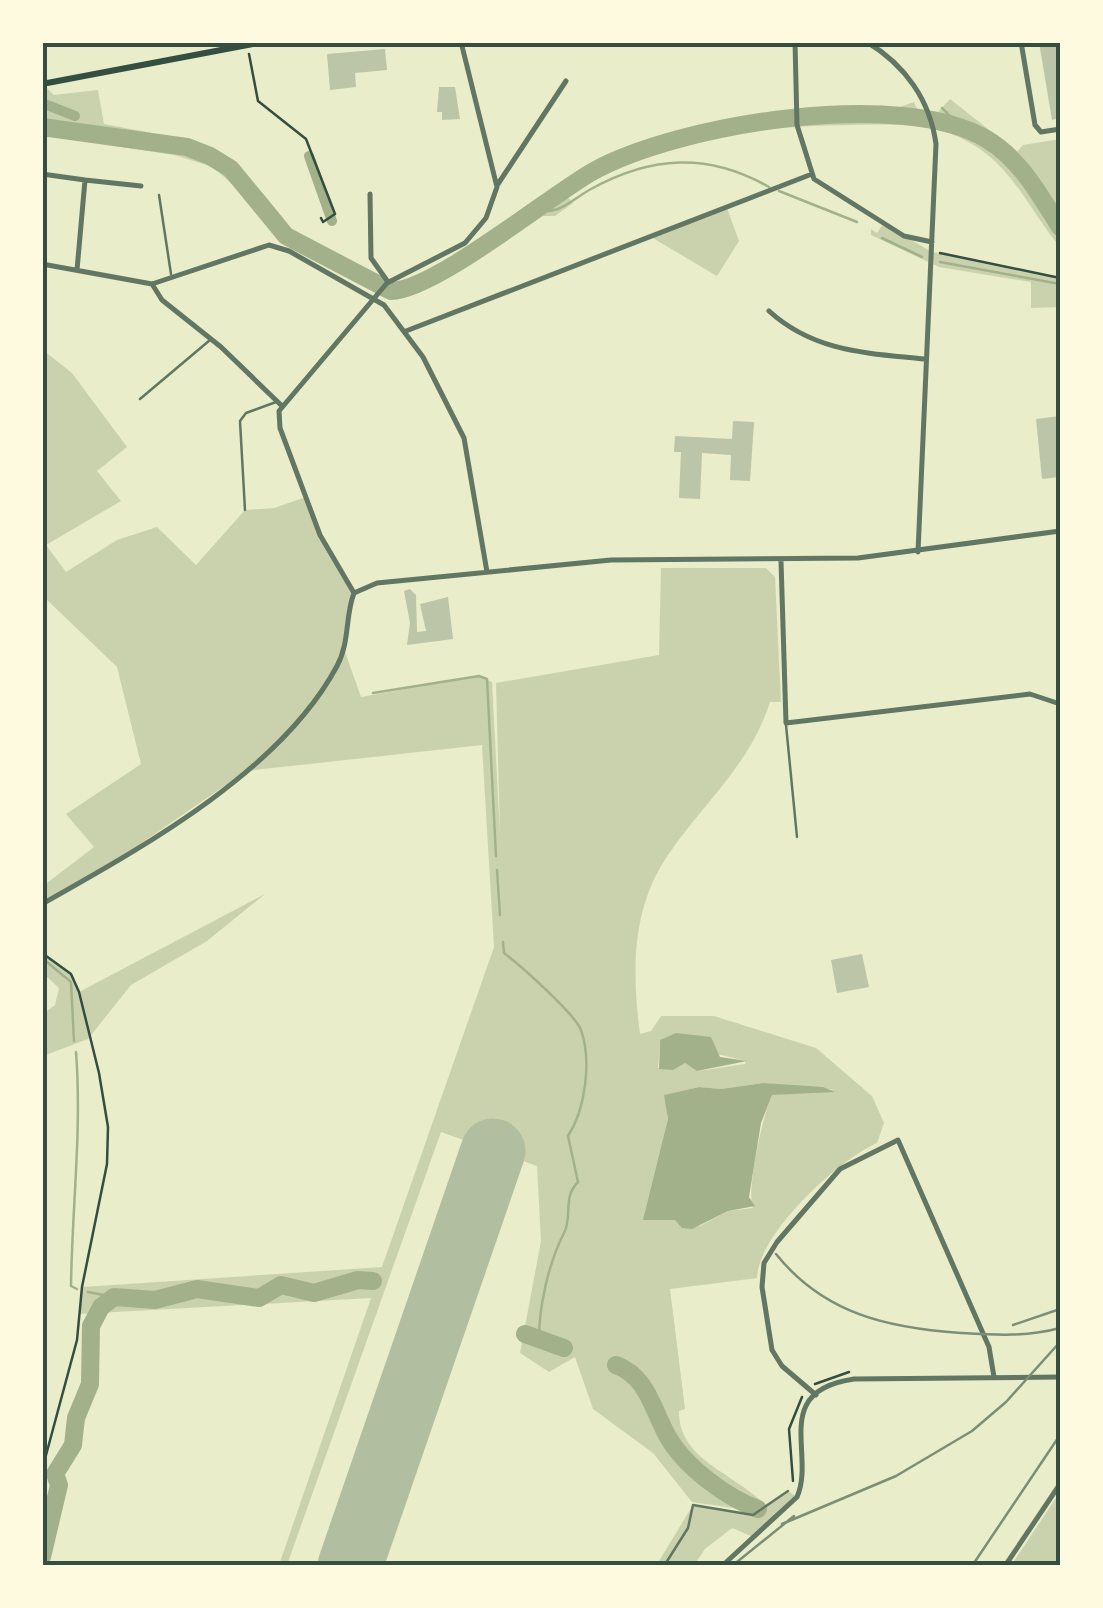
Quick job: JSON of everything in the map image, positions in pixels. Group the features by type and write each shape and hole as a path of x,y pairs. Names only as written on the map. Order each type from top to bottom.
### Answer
{"main road":[{"path":"42,84 262,42"}],"street":[{"path":"461,42 497,187"},
{"path":"794,42 797,125 812,174 904,236 932,242"},
{"path":"867,42 898,66 928,110 937,160 924,359 918,552"},
{"path":"1021,42 1035,126 1041,132 1060,129"},
{"path":"279,403 387,284 468,241 482,224 497,187 566,80"},
{"path":"42,174 141,186"},
{"path":"406,331 812,174"},
{"path":"78,270 85,180"},
{"path":"370,194 371,258 387,284"},
{"path":"42,264 152,284 224,262 259,246 273,246 378,296 406,331 467,447 487,572"},
{"path":"42,904 181,818 264,756 335,670 346,642 354,592 320,535 280,428 279,403 211,338 162,300 152,284"},
{"path":"769,311 801,336 821,344 924,359"},
{"path":"354,592 368,584 610,560 780,561 918,552 1060,531"},
{"path":"780,561 786,724 1030,694 1060,704"},
{"path":"816,1396 772,1350 762,1287 764,1263 776,1242 840,1169 898,1140 993,1364 994,1377"},
{"path":"722,1566 797,1496 802,1480 798,1430 816,1396 836,1383 854,1379 1060,1377"},
{"path":"1005,1566 1060,1484"}],"lane":[{"path":"160,194 172,276"},
{"path":"140,399 211,338"},
{"path":"244,510 240,421 246,413 279,403"},
{"path":"786,724 798,837"},
{"path":"664,1566 686,1531 693,1505 753,1515 788,1491"}],"path":[{"path":"249,52 258,101 306,139 334,217 321,218"},
{"path":"938,253 1060,278"},
{"path":"42,953 71,974 79,992 108,1127 101,1212 82,1287 77,1340 42,1470"},
{"path":"788,1491 793,1474 790,1425 809,1390 831,1375 865,1372"}],"shaded area":[{"path":"43,84 54,95 98,90 104,124 191,142 228,160 266,197 289,226 287,230 385,285 399,285 485,239 593,169 707,128 795,110 897,108 914,102 917,109 938,112 950,99 1017,152 1023,145 1060,139 1060,247 999,166 958,137 929,128 898,125 778,128 704,139 632,160 566,195 573,203 555,216 535,216 490,248 402,293 380,294 280,237 253,203 213,167 174,155 43,135"},
{"path":"727,208 739,241 717,276 651,237"},
{"path":"883,224 932,252 1060,278 1060,307 1031,308 1031,282 939,267 871,235 871,229 877,233"},
{"path":"43,350 72,373 127,447 97,471 121,501 46,545 66,572 117,540 157,527 196,565 245,510 274,508 306,497 322,539 354,593 344,649 361,697 479,676 492,682 500,834 496,683 659,655 661,568 766,568 775,577 781,702 770,702 751,745 656,876 641,919 636,964 640,1034 651,1031 661,1016 714,1016 816,1048 872,1096 884,1123 877,1143 842,1165 785,1220 761,1260 757,1278 670,1289 685,1409 679,1411 681,1428 687,1441 709,1464 762,1502 754,1511 692,1502 653,1453 593,1409 575,1357 549,1372 520,1353 541,1241 537,1166 441,1132 287,1565 279,1565 371,1298 79,1314 82,1287 382,1267 494,947 482,745 246,771 104,869 43,904 43,886 94,847 66,814 141,764 117,667 43,596","holes":["660,1040 746,1061 698,1071 685,1063 658,1068","763,1083 835,1090 772,1095 756,1153 753,1208 728,1211 700,1226 665,1218 646,1220 668,1119 665,1095 699,1087 721,1089"]},
{"path":"265,894 207,941 131,985 88,1039 43,1056 43,1014 55,1005 59,988 43,973 42,953 71,974 79,992"},
{"path":"676,1033 711,1037 720,1057 747,1061 697,1071 685,1063 673,1070 659,1069 660,1040"},
{"path":"763,1083 823,1087 835,1092 772,1095 761,1123 749,1197 755,1206 728,1211 692,1229 682,1228 675,1220 643,1220 668,1119 664,1095 699,1087 721,1089"},
{"path":"788,1491 797,1497 751,1536 732,1528 705,1549 694,1565 656,1566 693,1505 751,1515"},
{"path":"1060,1492 1060,1565 1011,1566 1018,1555"}],"building":[{"path":"1039,42 1060,42 1060,118 1052,120"},
{"path":"385,49 387,70 355,73 356,87 330,90 327,54"},
{"path":"439,87 455,87 460,119 442,120 442,112 437,112"},
{"path":"1060,416 1060,477 1042,479 1036,419"},
{"path":"733,421 754,422 750,481 730,480 731,455 702,453 700,499 679,498 681,452 674,452 675,436 732,439"},
{"path":"410,589 416,595 417,632 426,631 420,604 448,597 453,639 407,645 410,623 404,591"},
{"path":"862,954 869,987 837,993 831,960"}],"waterway":[{"path":"42,103 75,116"},
{"path":"942,108 959,125"},
{"path":"42,127 187,147 210,156 231,169 286,236 391,291 435,276 592,172 630,155 678,139 790,118 902,116 950,124 1000,148 1029,179 1060,227"},
{"path":"309,156 332,221"},
{"path":"535,210 558,209 613,178 680,162 724,168 769,187"},
{"path":"779,191 857,222"},
{"path":"882,238 922,257"},
{"path":"940,262 1060,284"},
{"path":"360,272 362,278"},
{"path":"373,693 479,676 487,679 496,856"},
{"path":"497,870 500,915"},
{"path":"503,942 504,953 577,1023 586,1056 582,1099 568,1136 578,1182 570,1194 567,1227 546,1284 539,1339"},
{"path":"42,958 71,982 74,1041"},
{"path":"76,1052 71,1286 77,1289"},
{"path":"42,1557 59,1485 55,1474 73,1445 76,1418 90,1384 91,1326 101,1307 114,1297 155,1300 197,1289 259,1298 281,1285 314,1293 358,1280 373,1281"},
{"path":"88,1292 114,1297"},
{"path":"525,1334 564,1348"},
{"path":"616,1365 627,1370 642,1386 668,1437 685,1459 720,1489 758,1509"}],"runway":[{"path":"350,1566 493,1151"}],"railway":[{"path":"776,1254 815,1291 836,1304 883,1322 934,1331 986,1334 1060,1328"},
{"path":"1013,1325 1060,1309"},
{"path":"782,1524 896,1476 972,1431 1006,1402 1060,1342"},
{"path":"972,1566 1060,1435"},
{"path":"732,1566 794,1516"}]}
